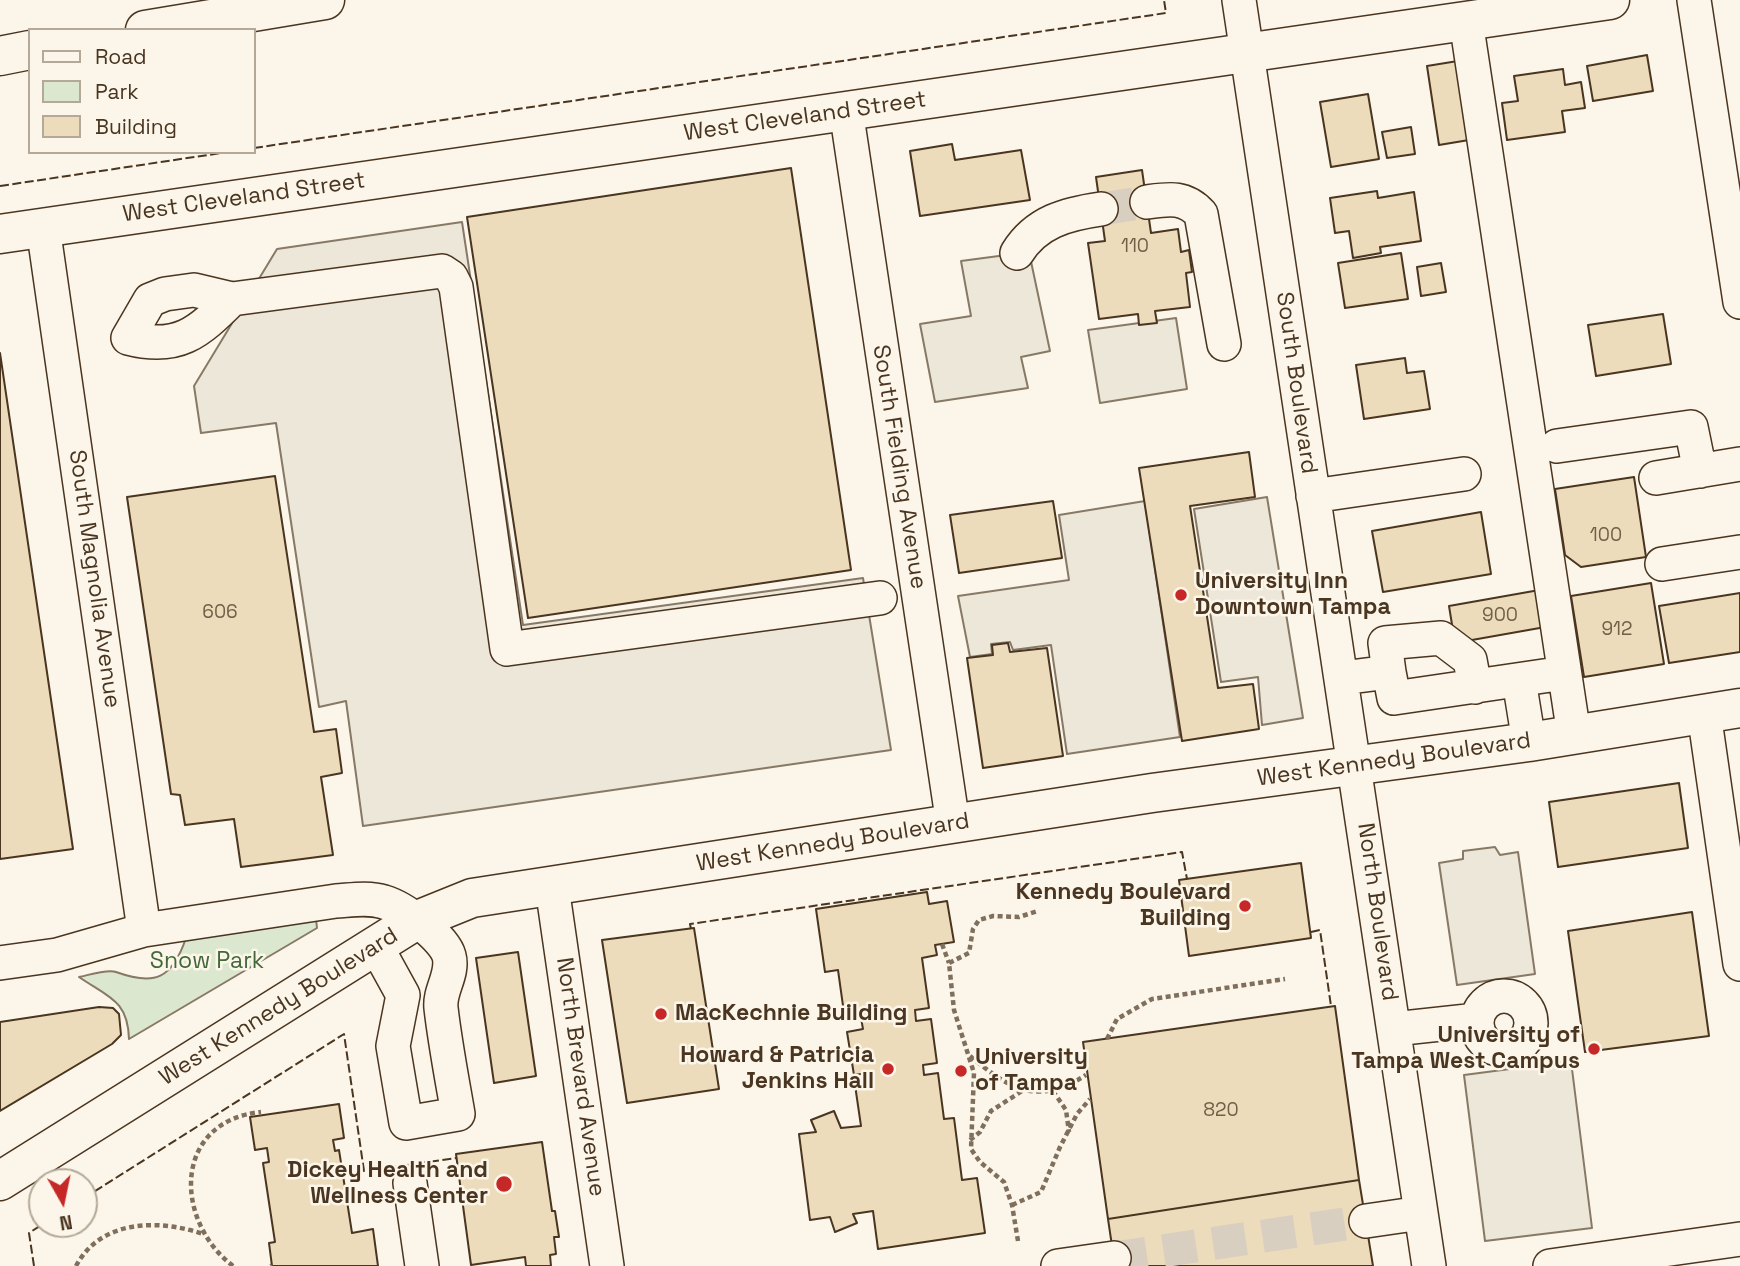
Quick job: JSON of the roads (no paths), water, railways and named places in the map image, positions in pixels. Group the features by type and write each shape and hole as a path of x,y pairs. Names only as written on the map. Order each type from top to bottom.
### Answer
{"main road":[{"path":"157,28 325,0"},
{"name":"West Cleveland Street","path":"0,233 1609,0"},
{"path":"0,56 28,50"},
{"name":"West Kennedy Boulevard","path":"0,1181 415,921 472,898 1152,793 1529,742 1722,710"}],"street":[{"name":"South Boulevard","path":"1239,0 1355,766"},
{"path":"1694,0 1729,160 1740,302"},
{"path":"1466,21 1574,735"},
{"name":"South Fielding Avenue","path":"846,110 953,824"},
{"path":"1147,202 1184,200 1201,214 1224,344"},
{"path":"1017,253 1030,235 1046,223 1061,216 1101,209"},
{"name":"South Magnolia Avenue","path":"43,227 144,930"},
{"path":"232,299 430,272 442,271 451,277 456,287 507,649 880,598"},
{"path":"1557,446 1691,427 1700,471"},
{"path":"1656,478 1740,464"},
{"path":"1313,496 1464,474"},
{"path":"1662,564 1740,552"},
{"path":"1475,687 1470,660 1441,638 1385,643 1394,698 1475,687 1564,673"},
{"path":"1342,678 1389,672"},
{"path":"1519,680 1529,742"},
{"path":"1722,710 1740,964"},
{"name":"North Boulevard","path":"1355,766 1429,1266"},
{"name":"North Brevard Avenue","path":"552,887 607,1266"},
{"path":"0,963 57,955 144,930 363,899 386,902 436,936 450,957 449,975 440,1006 458,1114 406,1123 393,1046 403,995 376,946"},
{"path":"1394,1029 1491,1000"},
{"path":"410,1182 422,1266"},
{"path":"1366,1221 1421,1213"},
{"path":"1550,1266 1740,1239"},
{"path":"1058,1266 1114,1258"}],"tunnel":[{"path":"1101,209 1147,202"},
{"path":"1114,1258 1366,1221"}],"place":[{"name":"University Inn Downtown Tampa","path":"1181,595"},
{"name":"Kennedy Boulevard Building","path":"1245,906"},
{"name":"MacKechnie Building","path":"661,1014"},
{"name":"University of Tampa West Campus","path":"1594,1049"},
{"name":"Howard & Patricia Jenkins Hall","path":"888,1069"},
{"name":"University of Tampa","path":"961,1071"},
{"name":"Dickey Health and Wellness Center","path":"504,1184"}],"park label":[{"name":"Snow Park","path":"207,962"}]}
